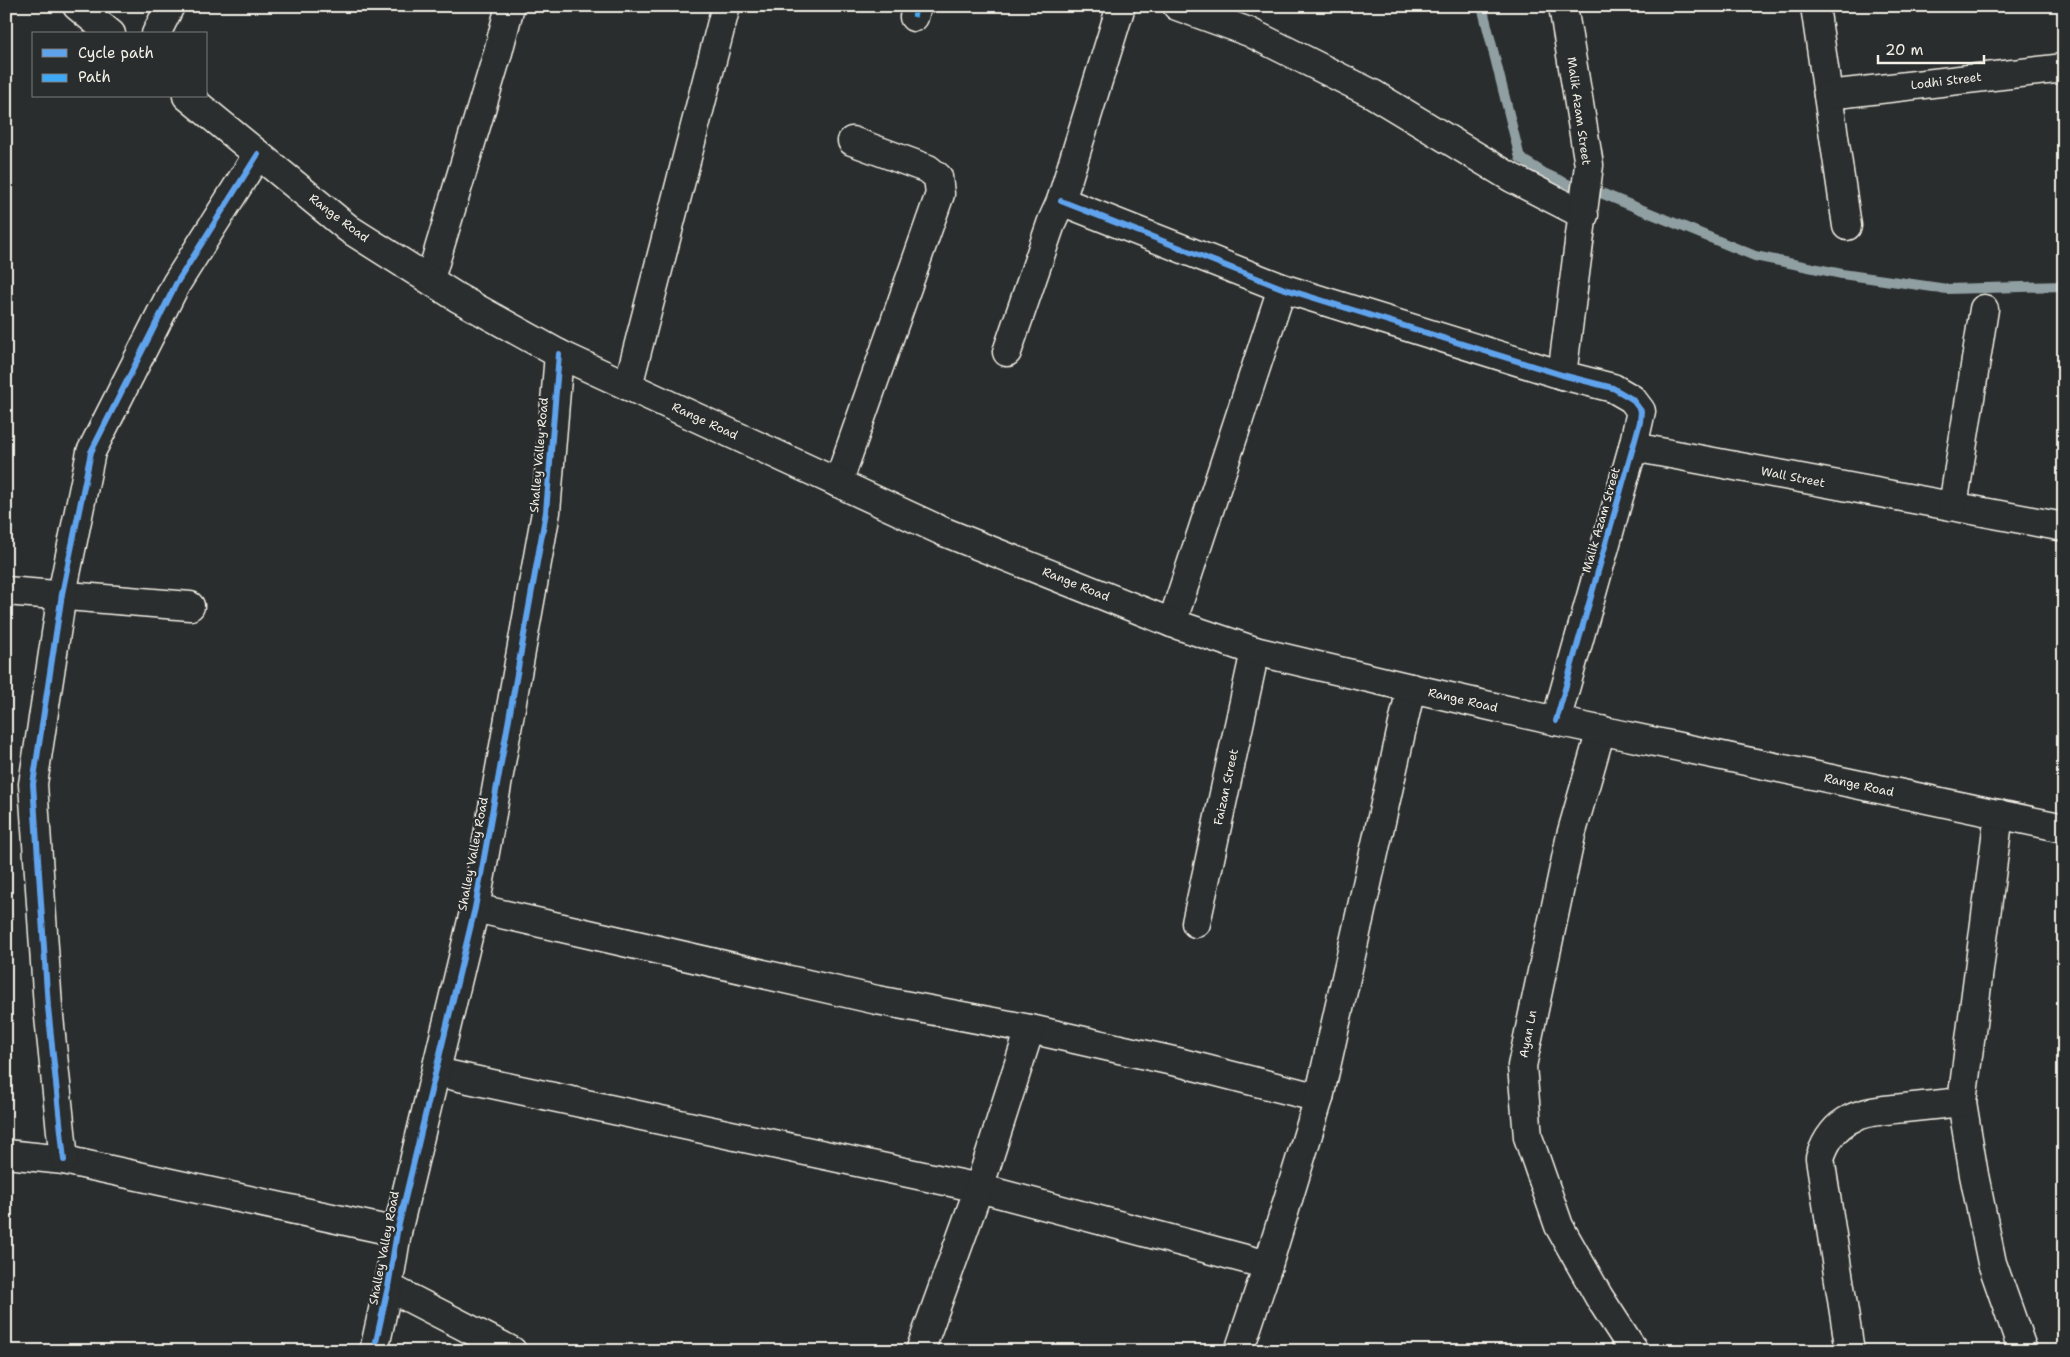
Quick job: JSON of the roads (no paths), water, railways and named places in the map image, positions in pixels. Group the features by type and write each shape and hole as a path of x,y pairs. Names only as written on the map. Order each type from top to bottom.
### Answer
{"street":[{"path":"77,6 109,32"},
{"path":"157,32 170,6"},
{"path":"430,279 497,56 510,6"},
{"path":"628,386 726,6"},
{"path":"1007,352 1052,221 1061,202 1121,6"},
{"path":"1177,6 1249,32 1374,94 1512,178 1584,209"},
{"name":"Malik Azam Street","path":"1556,721 1633,447 1641,411 1632,399 1613,388 1562,375 1589,165 1564,6"},
{"path":"1815,6 1847,226"},
{"name":"Lodhi Street","path":"1828,95 2064,68"},
{"name":"Range Road","path":"189,98 349,229 458,298 560,354 942,531 1172,623 1255,651 1411,688 1556,721 2064,828"},
{"path":"838,483 940,194 938,178 928,169 852,140"},
{"path":"64,1160 48,1007 33,784 62,594 91,452 176,284 258,154"},
{"path":"1061,202 1282,288 1562,375"},
{"path":"1172,623 1282,288"},
{"path":"1953,506 1984,309"},
{"name":"Shalley Valley Road","path":"374,1351 388,1287 397,1232 475,908 546,512 560,354"},
{"name":"Wall Street","path":"1633,447 2064,527"},
{"path":"6,591 62,594 190,606"},
{"name":"Faizan Street","path":"1196,923 1255,651"},
{"path":"1239,1351 1268,1265 1319,1098 1411,688"},
{"name":"Ayan Ln","path":"1601,730 1571,835 1522,1066 1528,1137 1559,1226 1599,1297 1634,1351"},
{"path":"1999,814 1962,1102 1974,1175 1992,1263 2023,1351"},
{"path":"475,908 877,1000 1030,1030 1182,1064 1319,1098"},
{"path":"920,1351 979,1188 1030,1030"},
{"path":"436,1072 979,1188 1268,1265"},
{"path":"1850,1351 1820,1158 1825,1143 1841,1124 1861,1113 1962,1102"},
{"path":"6,1154 64,1160 397,1232"},
{"path":"388,1287 512,1351"}],"waterway":[{"path":"1482,6 1520,158 1544,173 1572,186 1601,193 1755,256 1842,274 1947,289 2064,286"}]}
